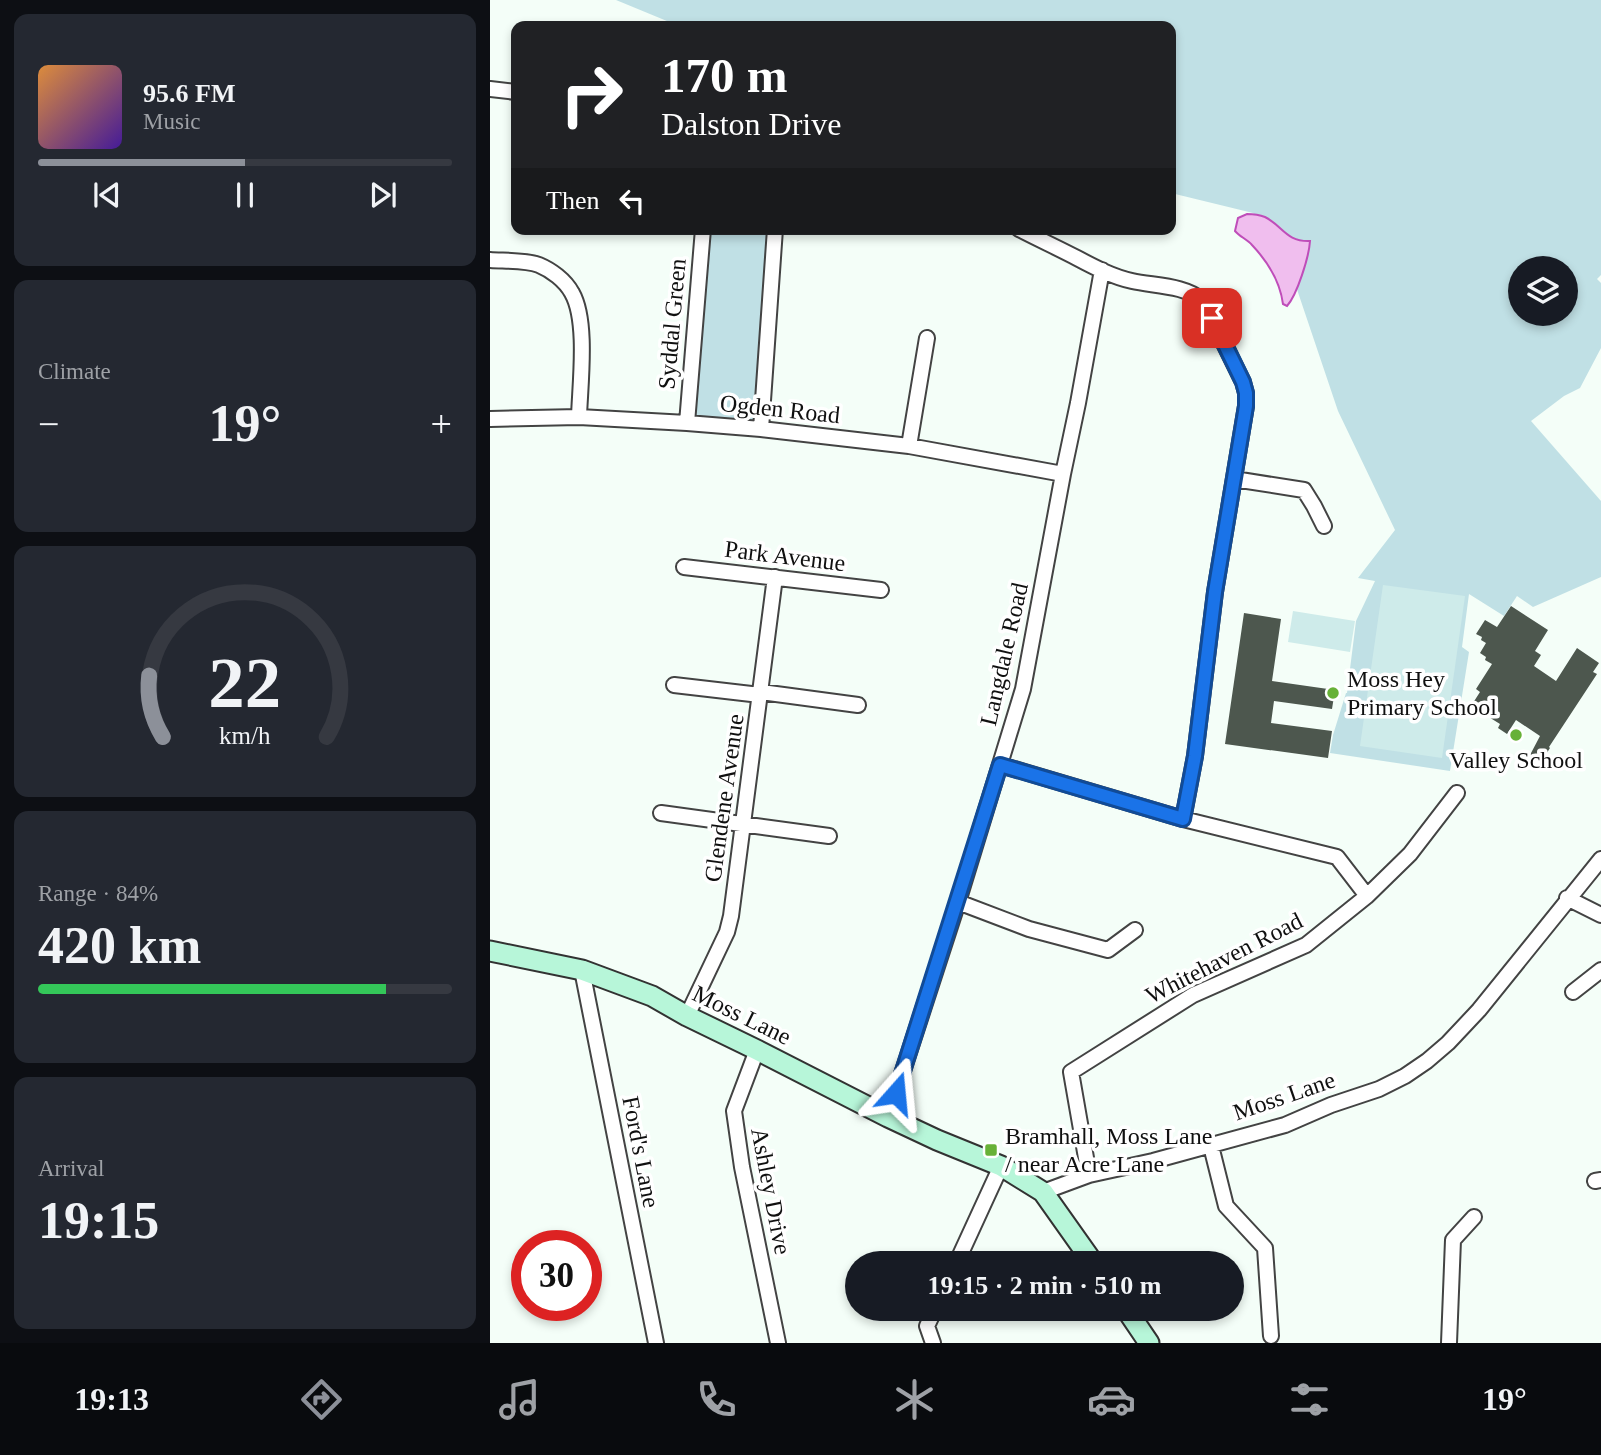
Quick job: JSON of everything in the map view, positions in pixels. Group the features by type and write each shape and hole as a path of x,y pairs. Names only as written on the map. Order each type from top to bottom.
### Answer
{"main road":[{"name":"Moss Lane","path":"490,951 582,970 652,996 888,1117 1001,1166 1043,1192"},
{"path":"1043,1192 1085,1251"},
{"path":"1134,1321 1149,1343"}],"street":[{"path":"490,89 511,91"},
{"name":"Syddal Green","path":"687,422 703,235"},
{"path":"761,429 775,235"},
{"path":"1031,235 1102,271 1129,281 1192,293 1203,302 1246,393 1215,592 1195,756 1183,819"},
{"path":"490,260 537,264 557,275 572,293 581,333 579,417"},
{"name":"Langdale Road","path":"888,1117 1023,690 1102,271"},
{"path":"909,446 927,338"},
{"name":"Ogden Road","path":"490,419 579,417 687,422 761,429 909,446 1063,474"},
{"path":"1234,480 1304,490 1324,526"},
{"name":"Park Avenue","path":"684,567 881,590"},
{"name":"Glendene Avenue","path":"687,1016 727,932 731,916 775,577"},
{"path":"674,685 858,705"},
{"path":"1000,765 1183,819 1337,858 1367,896"},
{"name":"Whitehaven Road","path":"1089,1175 1071,1072 1193,995 1306,945 1367,896 1410,854 1457,793"},
{"path":"661,813 829,836"},
{"name":"Moss Lane","path":"1043,1192 1089,1175 1153,1161 1285,1125 1331,1105 1379,1089 1405,1076 1448,1043 1479,1010 1601,859"},
{"path":"1567,898 1601,915"},
{"path":"958,902 1029,929 1108,950 1135,930"},
{"name":"Ford's Lane","path":"582,970 656,1343"},
{"path":"1573,992 1601,970"},
{"name":"Ashley Drive","path":"757,1050 733,1111 778,1343"},
{"path":"1211,1146 1226,1206 1265,1248 1271,1336"},
{"path":"962,1251 1001,1166"},
{"path":"1449,1343 1453,1241 1474,1217"},
{"path":"929,1321 926,1326 933,1343"}],"shaded area":[{"path":"616,0 1601,0 1601,275 1597,279 1601,283 1601,348 1580,388 1564,396 1531,421 1601,501 1601,577 1533,607 1517,596 1504,616 1469,594 1462,647 1469,652 1450,771 1330,753 1347,693 1356,621 1375,581 1358,578 1395,530 1338,411 1280,239 1253,213 1176,194 1176,21 667,21"},
{"path":"1247,214 1265,217 1295,239 1310,241 1302,275 1287,306 1283,304 1279,287 1268,265 1258,251 1235,231 1238,218"},
{"path":"703,235 775,235 761,429 687,423"},
{"path":"1383,585 1465,596 1442,758 1360,746"},
{"path":"1293,611 1355,621 1350,652 1288,642"}],"building":[{"path":"1511,606 1548,630 1535,651 1541,655 1534,666 1556,681 1577,648 1599,663 1593,672 1597,674 1541,762 1530,755 1540,736 1516,720 1507,734 1498,728 1500,724 1471,706 1480,692 1476,689 1492,664 1480,653 1486,643 1476,634 1485,620 1497,627"},
{"path":"1244,613 1281,619 1272,681 1335,690 1332,709 1274,701 1271,723 1332,731 1328,758 1225,744"}],"place":[{"name":"Moss Hey Primary School","path":"1333,693"},
{"name":"Valley School","path":"1516,735"},
{"name":"Bramhall, Moss Lane / near Acre Lane","path":"991,1150"}],"route":[{"path":"896,1093 1000,765 1183,819 1195,756 1215,592 1246,406 1243,382 1212,318"}]}
